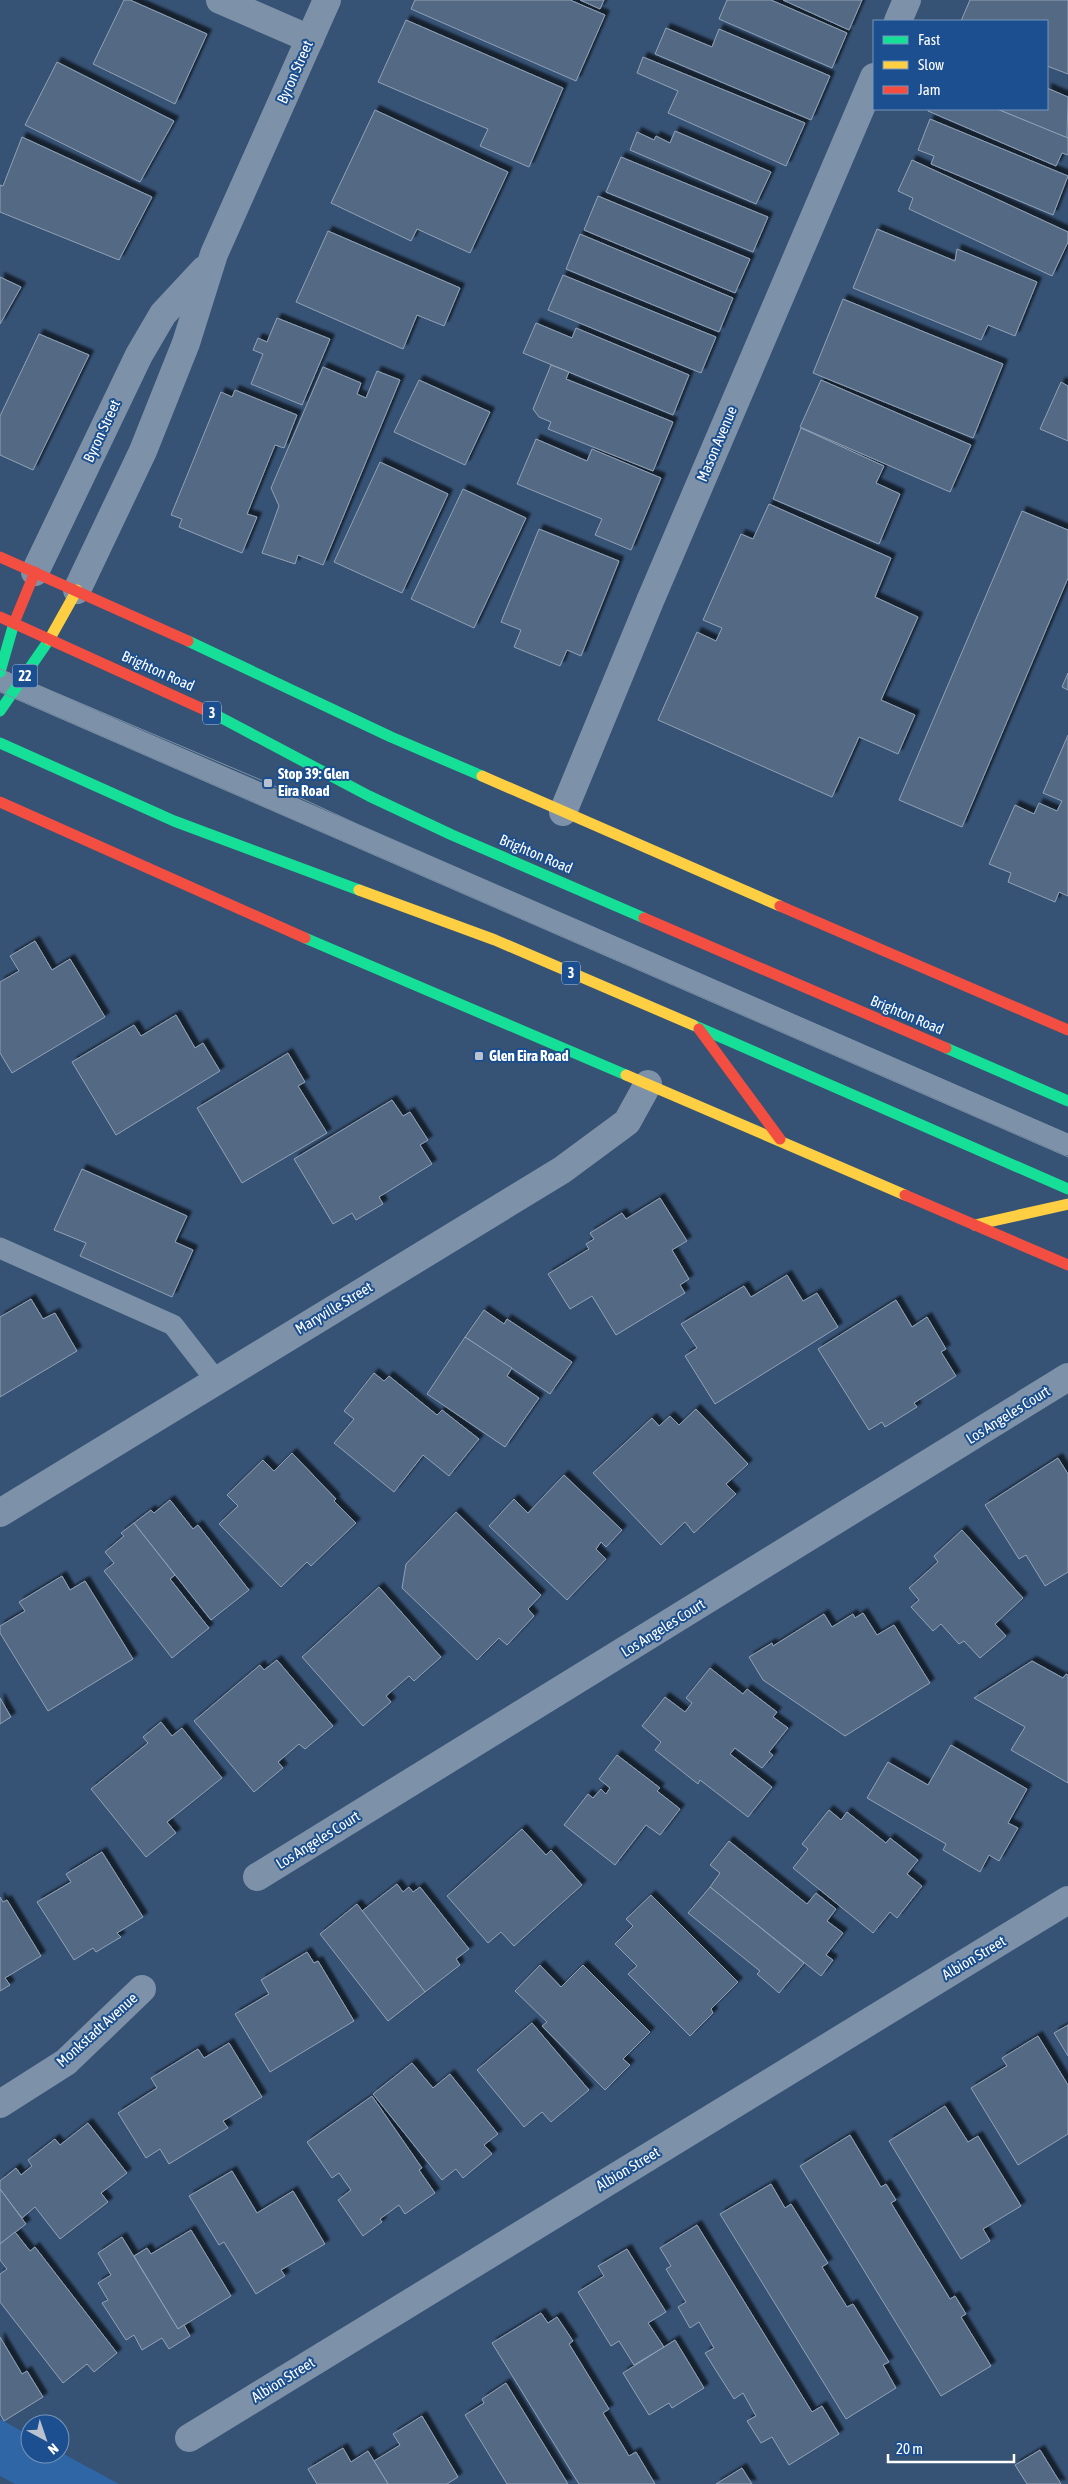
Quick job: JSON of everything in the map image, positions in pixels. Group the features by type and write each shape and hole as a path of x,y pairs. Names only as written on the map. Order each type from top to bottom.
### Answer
{"main road":[{"path":"0,557 135,616 391,737 1068,1030"},
{"name":"Byron Street","path":"14,623 35,572"},
{"name":"Byron Street","path":"49,640 77,590"},
{"name":"Brighton Road","path":"0,616 49,640 193,703 369,796 452,835 1068,1101"},
{"path":"0,672 14,623"},
{"name":"22","path":"0,711 9,684 49,640"},
{"name":"3","path":"0,743 172,820 316,875 465,927 1068,1189"},
{"path":"0,802 245,912 781,1140 1068,1265"},
{"path":"699,1028 781,1140"},
{"path":"975,1225 1068,1204"}],"street":[{"path":"220,0 310,38"},
{"name":"Byron Street","path":"77,590 113,519 146,442 186,343 214,254 327,0"},
{"path":"898,20 907,0"},
{"name":"Mason Avenue","path":"563,812 650,601 873,79"},
{"name":"Byron Street","path":"35,572 138,355 163,314 196,280 214,254"},
{"name":"Maryville Street","path":"0,1513 215,1380 562,1170 627,1122 648,1084"},
{"name":"Los Angeles Court","path":"258,1877 1068,1377"},
{"name":"Albion Street","path":"189,2438 1068,1900"},
{"name":"Monkstadt Avenue","path":"0,2104 66,2062 142,1988"}],"lane":[{"path":"9,684 1068,1145"},
{"path":"0,1248 172,1325 215,1380"}],"shaded area":[{"path":"0,2419 20,2430 20,2464 70,2464 70,2457 119,2484 15,2484 0,2476"}],"building":[{"path":"124,0 130,0 207,34 175,104 93,64"},
{"path":"415,0 570,0 605,15 576,81 411,9"},
{"path":"580,0 604,0 600,9"},
{"path":"727,0 771,0 847,33 832,68 719,19"},
{"path":"783,0 862,0 849,30"},
{"path":"970,0 1068,0 1068,74 1048,66 1048,20 961,20"},
{"path":"406,20 563,88 529,167 480,146 488,129 378,82"},
{"path":"666,28 712,47 719,29 830,76 811,120 655,54"},
{"path":"643,57 805,123 786,166 668,113 678,91 637,73"},
{"path":"57,62 174,121 140,182 25,125"},
{"path":"1048,88 1068,97 1067,138 999,110 1048,110"},
{"path":"375,110 508,172 470,253 417,229 411,241 331,203"},
{"path":"999,110 1068,138 1068,155 1062,153 1056,166 928,111"},
{"path":"930,119 1068,176 1053,215 931,164 934,156 918,150"},
{"path":"675,131 771,172 756,204 630,150 637,132 654,140 656,136 670,143"},
{"path":"22,137 152,197 119,260 0,212 0,185 3,186"},
{"path":"621,157 768,217 753,252 606,192"},
{"path":"912,160 1068,232 1068,242 1052,276 909,209 913,198 898,191"},
{"path":"598,196 750,259 735,293 584,230"},
{"path":"877,229 955,261 957,249 1037,282 1015,336 988,325 981,340 853,288"},
{"path":"328,231 460,288 444,326 417,315 403,349 296,302"},
{"path":"580,234 733,298 719,332 566,269"},
{"path":"563,275 716,337 701,373 548,310"},
{"path":"0,277 21,287 0,324"},
{"path":"843,299 1003,364 973,438 813,373"},
{"path":"277,318 330,339 302,405 251,384 263,354 253,350 258,338 267,342"},
{"path":"536,323 572,338 576,328 689,375 673,415 523,353"},
{"path":"39,334 89,355 33,470 0,455 0,416"},
{"path":"551,365 569,372 566,379 673,422 653,471 548,429 551,422 539,417 533,409"},
{"path":"323,367 361,383 357,394 366,398 377,371 400,380 323,565 298,555 295,564 262,553 279,506 271,488"},
{"path":"419,380 490,412 465,465 394,432"},
{"path":"821,380 971,445 950,492 800,427"},
{"path":"1061,382 1068,386 1068,441 1040,429"},
{"path":"235,390 297,415 284,448 275,445 247,514 257,517 242,553 179,527 182,519 171,515 221,392 232,397"},
{"path":"801,428 884,466 876,483 900,494 879,544 773,499"},
{"path":"536,439 587,461 592,449 661,478 631,550 595,535 602,519 517,484"},
{"path":"380,462 448,494 402,593 334,562"},
{"path":"463,489 526,518 474,628 411,599"},
{"path":"769,504 891,558 875,597 918,617 881,700 915,715 898,754 859,737 832,797 658,720 697,632 716,641 722,628 703,620 741,534 753,539"},
{"path":"1022,511 1068,530 1068,578 962,827 899,800"},
{"path":"539,529 619,561 581,656 567,650 560,666 514,647 521,630 501,622"},
{"path":"1068,673 1068,690 1062,687"},
{"path":"1068,735 1068,896 1059,892 1055,902 1008,882 1011,873 989,864 1015,805 1034,814 1039,803 1057,811 1062,801 1043,793"},
{"path":"35,941 52,970 70,959 105,1017 12,1073 0,1053 0,982 19,971 10,956"},
{"path":"176,1015 195,1048 203,1043 220,1071 116,1135 72,1062 134,1025 141,1036"},
{"path":"288,1053 305,1082 298,1086 327,1133 242,1183 197,1108"},
{"path":"392,1100 403,1116 410,1112 428,1140 420,1145 432,1164 379,1197 383,1204 356,1220 352,1213 333,1224 294,1159"},
{"path":"82,1169 187,1216 175,1242 193,1250 172,1297 80,1256 86,1243 54,1230"},
{"path":"660,1198 687,1241 672,1250 689,1279 680,1285 685,1293 616,1335 592,1296 570,1309 548,1274 589,1249 586,1244 594,1239 590,1233 622,1213 626,1219"},
{"path":"787,1275 803,1301 817,1293 838,1327 715,1404 685,1356 697,1348 681,1324 744,1286 751,1297"},
{"path":"31,1299 43,1319 55,1313 77,1351 0,1397 0,1317"},
{"path":"896,1300 912,1327 927,1317 946,1349 941,1352 956,1376 914,1403 917,1407 885,1427 882,1422 869,1430 818,1349"},
{"path":"484,1310 504,1324 507,1319 572,1362 550,1394 465,1337"},
{"path":"465,1337 512,1368 507,1376 539,1398 505,1447 427,1394"},
{"path":"374,1373 384,1381 389,1376 437,1415 442,1410 479,1439 449,1476 423,1455 394,1492 334,1443 354,1419 344,1411"},
{"path":"696,1409 748,1464 726,1484 736,1494 694,1533 685,1522 661,1545 593,1473 652,1418 659,1426 670,1416 679,1425"},
{"path":"292,1453 356,1523 311,1566 307,1562 281,1587 219,1524 238,1506 227,1495 263,1460 274,1471"},
{"path":"1058,1458 1068,1474 1068,1572 1045,1586 1026,1555 1019,1559 985,1505"},
{"path":"564,1475 622,1530 606,1547 601,1542 596,1549 606,1559 567,1600 489,1526 514,1499 528,1513"},
{"path":"170,1500 193,1529 198,1525 249,1590 211,1620 134,1523 151,1510 154,1513"},
{"path":"456,1512 541,1595 528,1609 534,1616 507,1645 499,1638 477,1660 402,1588 406,1564"},
{"path":"134,1523 175,1575 170,1579 209,1628 172,1658 104,1571 114,1563 105,1552 124,1536 121,1533"},
{"path":"962,1530 1023,1598 995,1624 1006,1636 980,1658 964,1641 959,1644 941,1624 933,1631 911,1607 919,1600 909,1588 938,1562 934,1556"},
{"path":"62,1576 70,1590 85,1581 133,1659 48,1711 0,1633 0,1626 25,1611 19,1602"},
{"path":"379,1587 441,1657 414,1681 409,1676 386,1696 391,1702 363,1726 302,1657"},
{"path":"863,1613 877,1635 894,1625 930,1683 845,1736 763,1680 749,1657 772,1643 773,1646 824,1614 832,1627 853,1614 855,1618"},
{"path":"277,1660 333,1726 305,1749 299,1744 278,1762 283,1768 254,1792 194,1721 260,1665 264,1670"},
{"path":"1032,1661 1063,1678 1066,1674 1068,1675 1068,1783 1011,1750 1025,1727 974,1698"},
{"path":"710,1668 743,1694 747,1689 777,1712 773,1717 788,1728 769,1752 773,1755 762,1768 735,1748 730,1754 772,1787 748,1817 700,1780 698,1784 655,1750 661,1742 642,1726 665,1697 685,1712 692,1703 686,1698"},
{"path":"0,1698 11,1717 0,1724"},
{"path":"161,1722 172,1736 182,1728 222,1778 167,1822 176,1833 146,1857 91,1789 148,1743 143,1737"},
{"path":"951,1745 1027,1789 1008,1823 1018,1828 999,1861 989,1855 980,1872 943,1850 946,1844 867,1798 888,1762 928,1785"},
{"path":"617,1755 660,1788 657,1791 680,1809 660,1835 646,1825 615,1865 564,1825 588,1794 593,1798 601,1789 606,1794 610,1788 599,1779"},
{"path":"829,1810 841,1820 847,1812 886,1843 890,1838 918,1860 907,1874 922,1886 897,1918 890,1912 873,1933 793,1868 808,1849 802,1844"},
{"path":"522,1829 546,1855 551,1850 582,1885 514,1946 501,1932 488,1943 447,1896"},
{"path":"729,1841 807,1904 816,1893 836,1909 827,1921 843,1933 826,1955 833,1960 821,1976 710,1887 720,1873 710,1865"},
{"path":"102,1852 143,1917 117,1933 121,1937 96,1952 93,1948 74,1960 37,1902 71,1882 66,1874"},
{"path":"397,1884 403,1892 409,1887 413,1892 420,1887 469,1949 456,1959 460,1965 425,1992 362,1911"},
{"path":"710,1887 804,1963 779,1993 757,1974 760,1971 688,1913"},
{"path":"651,1895 738,1982 711,2009 713,2013 690,2036 628,1974 637,1966 615,1944 633,1926 626,1919"},
{"path":"0,1897 3,1902 7,1900 41,1956 5,1978 10,1985 0,1991"},
{"path":"357,1904 425,1992 388,2021 320,1934"},
{"path":"307,1952 314,1963 318,1961 354,2021 270,2072 235,2014 269,1994 261,1980"},
{"path":"540,1965 561,1987 583,1965 650,2032 623,2059 630,2065 605,2090 542,2026 547,2022 515,1991"},
{"path":"532,2023 589,2090 551,2122 542,2112 524,2127 477,2070"},
{"path":"1068,2025 1068,2056 1054,2033"},
{"path":"1038,2036 1068,2085 1068,2134 1018,2165 971,2088 1007,2066 1002,2058"},
{"path":"229,2043 262,2097 223,2121 228,2128 169,2164 160,2149 146,2158 118,2113 157,2088 151,2078 198,2049 204,2058"},
{"path":"412,2063 433,2088 450,2074 498,2134 484,2145 492,2154 463,2178 456,2169 442,2180 373,2094"},
{"path":"372,2096 422,2168 419,2170 435,2193 405,2214 399,2205 380,2219 382,2222 363,2236 338,2200 351,2190 339,2173 332,2178 307,2142"},
{"path":"945,2106 968,2142 978,2136 1021,2206 983,2229 990,2241 961,2259 889,2141"},
{"path":"88,2123 127,2173 101,2193 108,2202 60,2239 35,2207 22,2218 0,2189 0,2181 16,2168 21,2175 32,2166 28,2160 55,2139 60,2145"},
{"path":"850,2135 881,2187 886,2184 896,2200 891,2203 950,2299 955,2296 966,2314 961,2317 991,2366 941,2396 800,2166"},
{"path":"232,2171 257,2213 293,2191 325,2244 281,2270 285,2276 256,2294 224,2242 219,2245 189,2196"},
{"path":"771,2184 785,2208 791,2204 828,2263 822,2267 847,2307 853,2304 889,2362 883,2365 896,2388 846,2419 720,2214"},
{"path":"0,2189 26,2224 0,2244"},
{"path":"697,2225 812,2412 822,2406 839,2434 789,2465 772,2437 761,2443 747,2421 756,2416 743,2393 734,2399 705,2353 714,2348 699,2322 690,2328 678,2307 686,2302 666,2269 671,2266 660,2248"},
{"path":"191,2230 231,2296 178,2329 134,2256 147,2248 151,2254"},
{"path":"15,2232 30,2251 35,2247 117,2353 94,2372 87,2364 63,2383 0,2302 0,2274 7,2269 0,2260 0,2244"},
{"path":"122,2237 178,2329 184,2325 190,2336 169,2349 162,2338 142,2350 134,2335 126,2340 102,2303 108,2300 98,2283 111,2275 98,2253"},
{"path":"627,2249 666,2312 648,2323 664,2347 634,2365 619,2341 611,2346 578,2292 604,2276 598,2266"},
{"path":"541,2313 548,2323 557,2317 573,2341 569,2344 609,2409 603,2413 629,2456 636,2452 655,2484 579,2484 492,2343"},
{"path":"0,2337 22,2374 27,2371 43,2397 4,2421 0,2414"},
{"path":"675,2340 704,2388 672,2408 669,2403 649,2415 623,2373"},
{"path":"506,2383 568,2484 507,2484 465,2415 484,2403 482,2399"},
{"path":"422,2416 458,2477 447,2484 388,2484 374,2461 400,2445 393,2434"},
{"path":"343,2448 351,2462 368,2451 388,2484 317,2484 308,2469"},
{"path":"1040,2450 1061,2484 1027,2484 1015,2465"},
{"path":"742,2468 752,2484 716,2484"}],"tram line":[{"path":"0,669 268,783 357,824 1068,1134"},
{"path":"0,692 1068,1157"}],"traffic: fast":[{"path":"0,672 14,623"},
{"path":"0,711 49,640"},
{"path":"188,641 391,737 482,776"},
{"path":"216,715 369,796 452,835 644,918"},
{"path":"0,743 174,821 359,890"},
{"path":"305,938 626,1075"},
{"path":"693,1025 1068,1189"},
{"path":"946,1048 1068,1101"}],"traffic: slow":[{"path":"49,640 77,590"},
{"path":"482,776 780,906"},
{"path":"359,890 495,940 693,1025"},
{"path":"626,1075 905,1195"},
{"path":"975,1225 1068,1204"}],"traffic: jam":[{"path":"0,557 188,641"},
{"path":"14,623 35,572"},
{"path":"0,617 216,715"},
{"path":"0,802 305,938"},
{"path":"780,906 1068,1030"},
{"path":"644,918 946,1048"},
{"path":"699,1029 780,1139"},
{"path":"905,1195 1068,1265"}],"place":[{"name":"Stop 39: Glen Eira Road","path":"268,783"},
{"name":"Glen Eira Road","path":"479,1056"}]}
